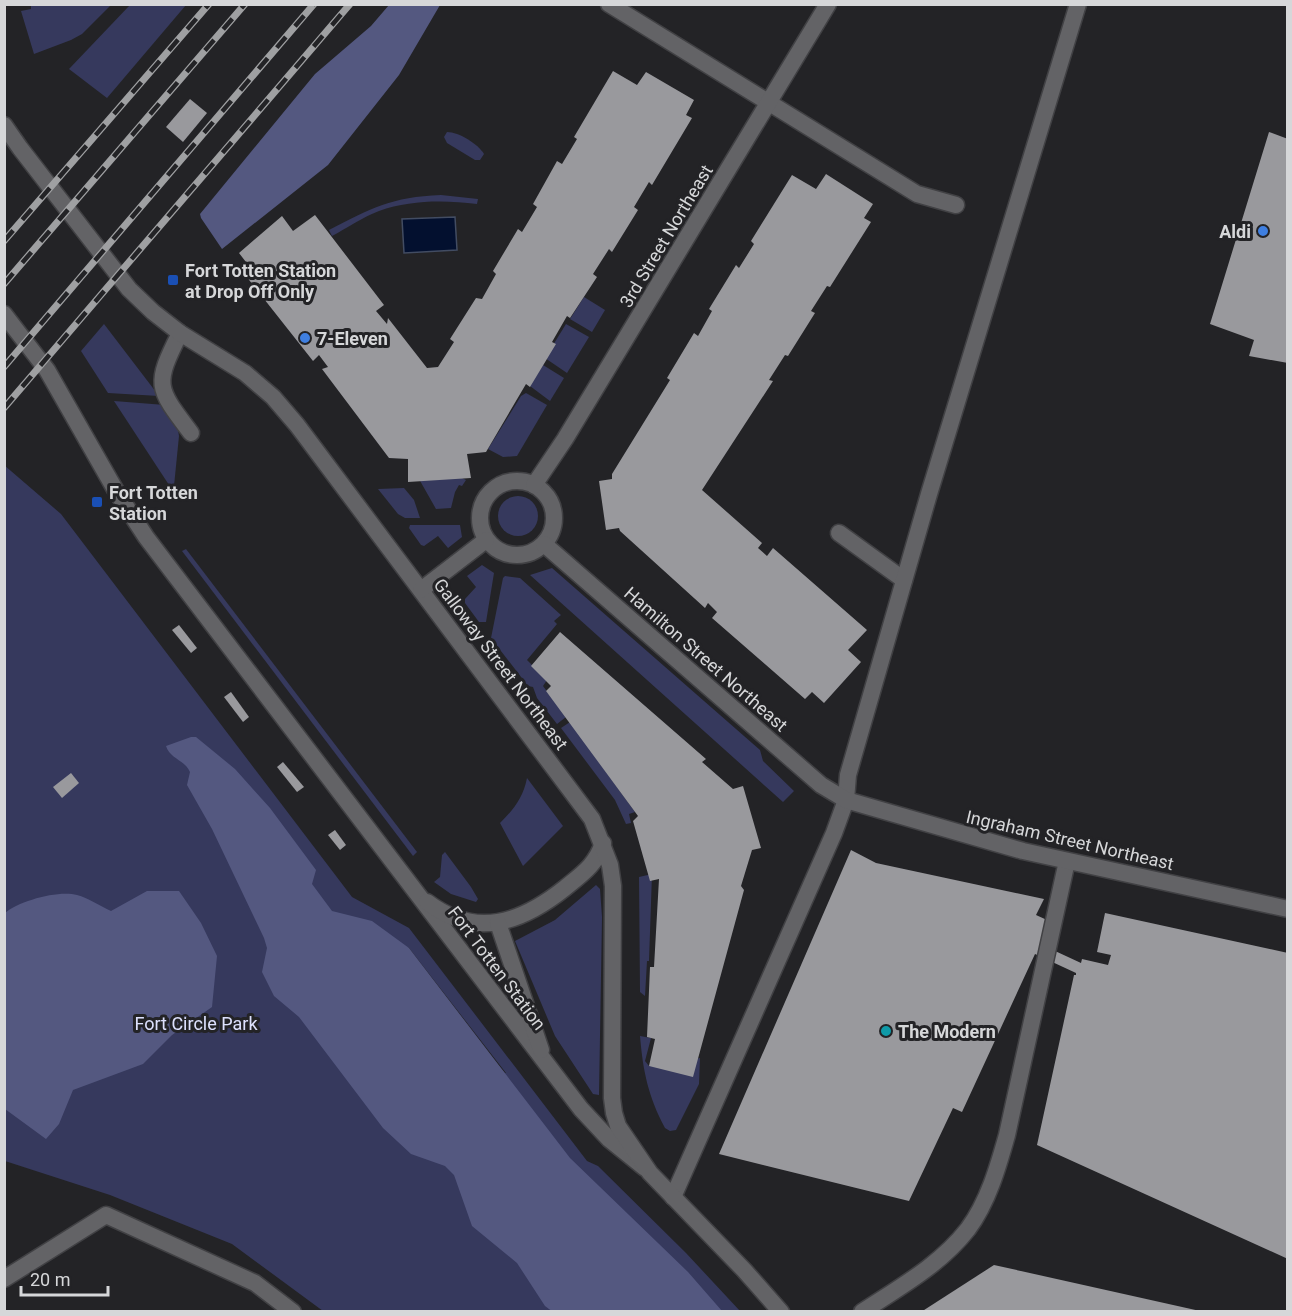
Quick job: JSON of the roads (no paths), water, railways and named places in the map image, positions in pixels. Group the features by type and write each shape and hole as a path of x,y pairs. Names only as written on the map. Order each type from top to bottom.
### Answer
{"street":[{"path":"609,4 917,194 956,205"},
{"name":"3rd Street Northeast","path":"534,485 565,439 828,4"},
{"path":"673,1197 834,833 846,800 848,775 904,580 1078,4"},
{"name":"Galloway Street Northeast","path":"4,125 129,290 180,333 245,372 273,397 297,425 582,804 603,843 610,865 613,886 614,1113 625,1138 650,1173 781,1311"},
{"name":"Fort Totten Station","path":"4,314 47,370 121,499 146,537 547,1066 595,1125 620,1150 650,1173"},
{"path":"180,333 161,381 167,402 191,432"},
{"path":"510,481 522,481 534,485 544,492 554,512 554,524 550,535 544,544 525,555 514,556 493,548 480,528 479,516 488,493 510,481"},
{"path":"839,533 904,580"},
{"path":"421,590 486,540"},
{"name":"Hamilton Street Northeast","path":"544,544 815,780 846,800"},
{"name":"Ingraham Street Northeast","path":"846,800 939,828 1066,861 1287,909"},
{"name":"Fort Totten Station","path":"416,894 457,920 481,924 498,923 519,915 554,896 589,869 599,855 603,843"},
{"path":"862,1311 921,1274 942,1255 968,1228 993,1180 1007,1135 1066,861"},
{"name":"Fort Totten Station","path":"498,923 547,1066"},
{"path":"4,1279 106,1215 255,1283 293,1311"}],"railway":[{"path":"4,241 209,4"},
{"path":"4,284 245,4"},
{"path":"4,367 314,4"},
{"path":"4,408 350,4"}],"place":[{"name":"Aldi","path":"1263,231"},
{"name":"Fort Totten Station at Drop Off Only","path":"173,280"},
{"name":"7-Eleven","path":"305,338"},
{"name":"Fort Totten Station","path":"97,502"},
{"name":"The Modern","path":"886,1031"}],"park label":[{"name":"Fort Circle Park","path":"196,1023"}]}
